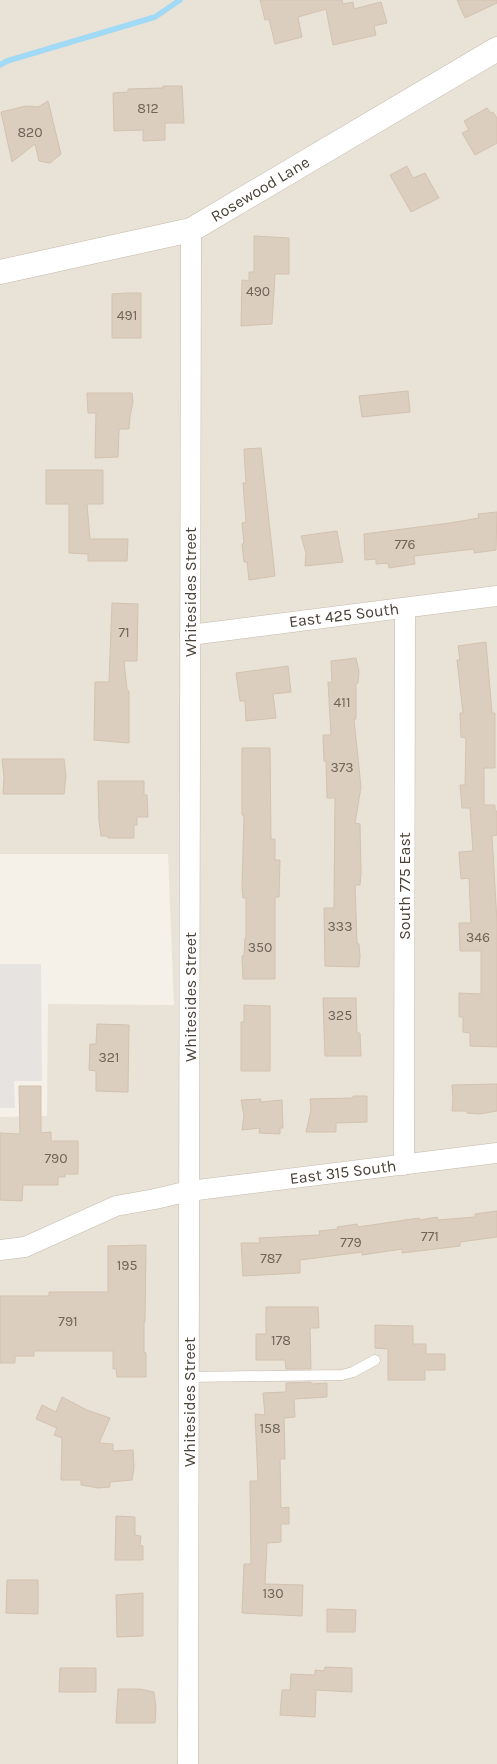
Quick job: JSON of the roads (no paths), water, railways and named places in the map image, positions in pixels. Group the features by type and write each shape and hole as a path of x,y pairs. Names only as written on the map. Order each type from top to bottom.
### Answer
{"street":[{"name":"Rosewood Lane","path":"0,272 191,230 497,49"},
{"name":"Whitesides Street","path":"188,1764 191,230"},
{"name":"East 425 South","path":"190,635 497,596"},
{"name":"South 775 East","path":"404,1165 405,608"},
{"name":"East 315 South","path":"0,1250 25,1247 116,1206 155,1200 189,1191 497,1153"}],"lane":[{"path":"189,1377 342,1375 353,1372 375,1360"}],"waterway":[{"path":"0,65 7,61 155,17 180,0"}]}
